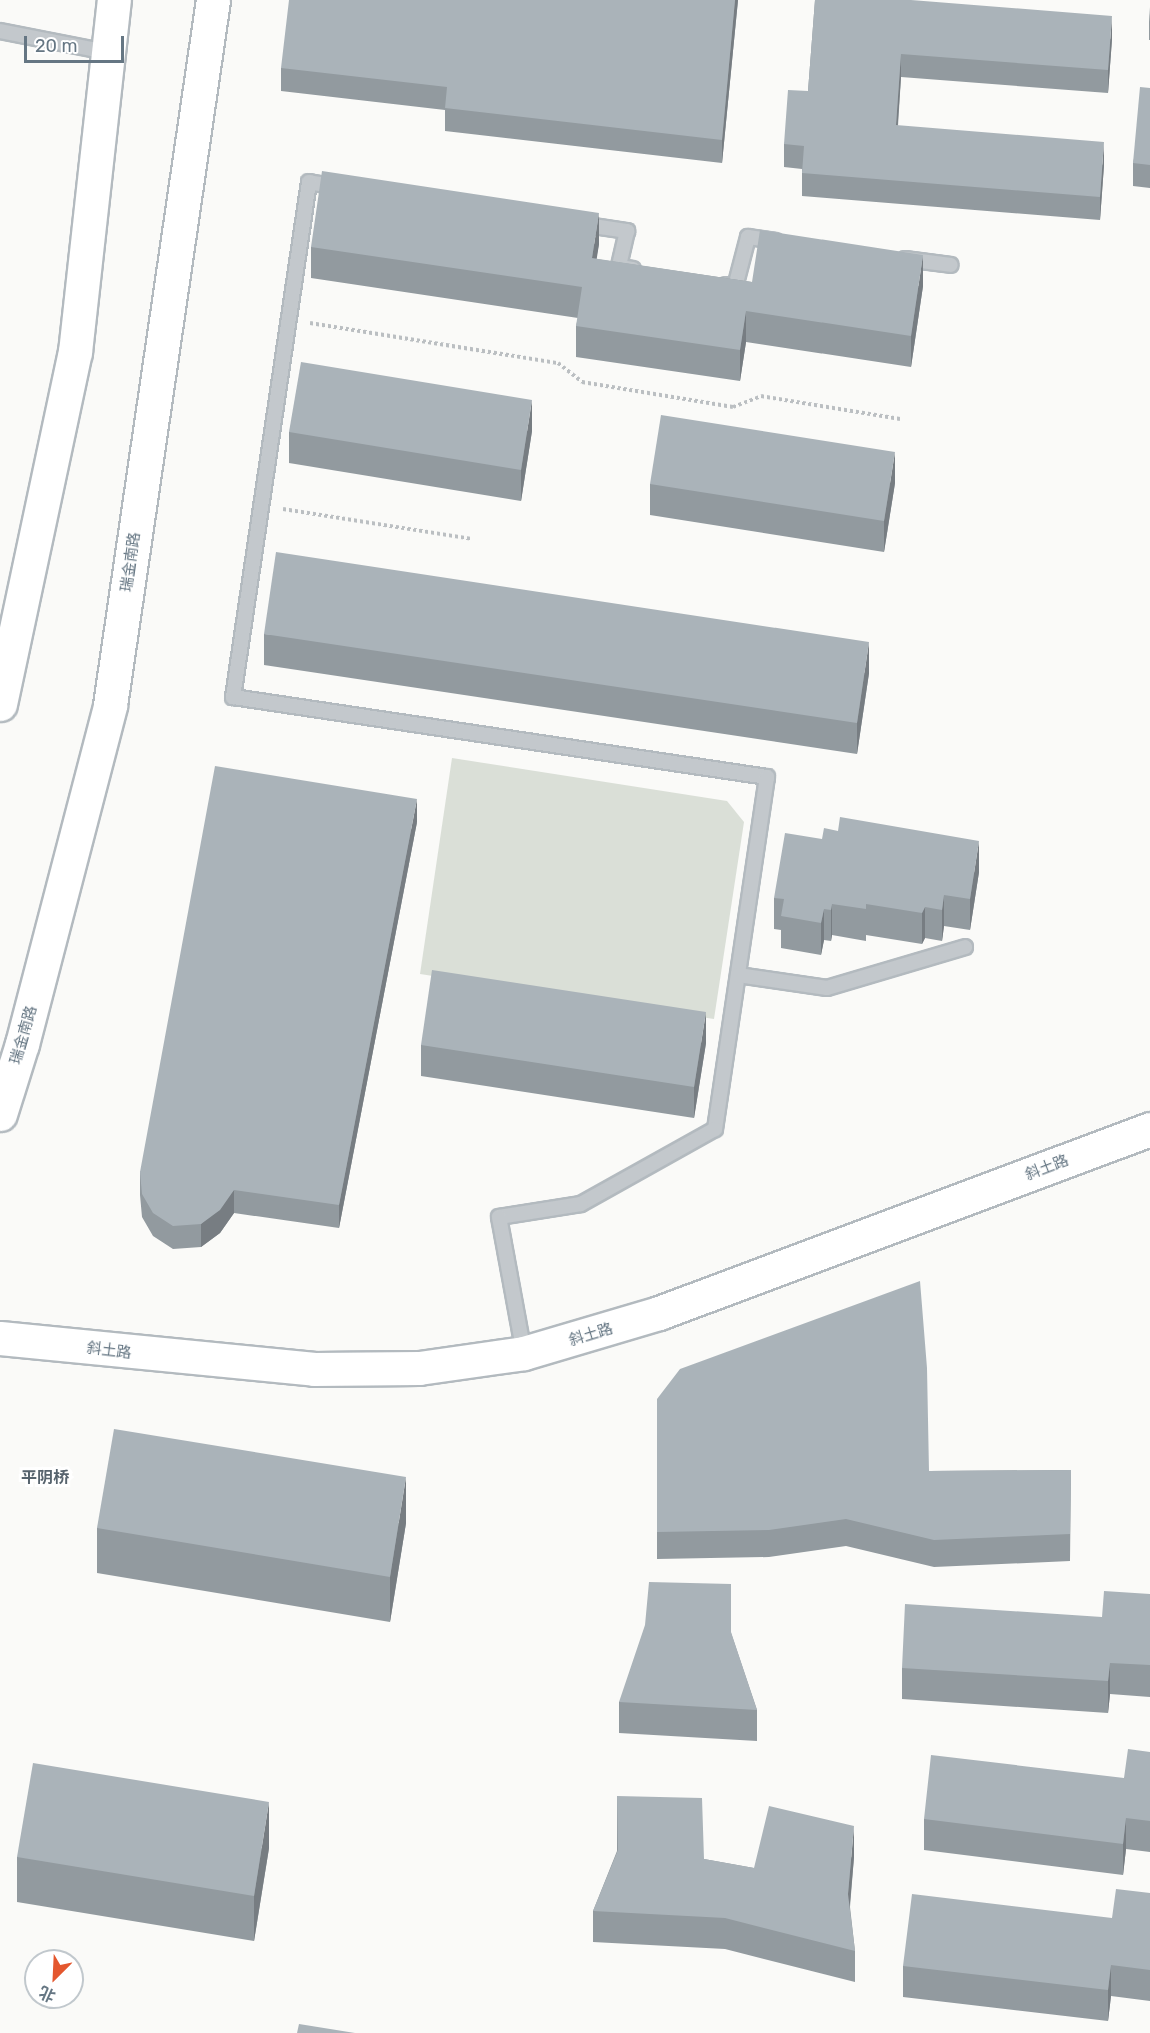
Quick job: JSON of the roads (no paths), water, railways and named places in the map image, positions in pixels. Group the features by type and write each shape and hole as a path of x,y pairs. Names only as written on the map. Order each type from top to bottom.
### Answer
{"main road":[{"path":"0,704 75,352 114,0"},
{"name":"瑞金南路","path":"0,1114 22,1044 110,705 213,0"},
{"name":"斜土路","path":"0,1338 314,1369 420,1368 524,1353 659,1313 1150,1129"}],"lane":[{"path":"0,31 107,52"},
{"path":"356,189 309,182 233,697 767,777 715,1129 581,1204 499,1217 524,1353"},
{"path":"568,222 627,231 619,267 654,273"},
{"path":"711,283 735,287 748,237 793,243"},
{"path":"894,258 951,265"},
{"path":"738,975 827,988 965,947"}],"district":[{"name":"平阴桥","path":"45,1478"}]}
